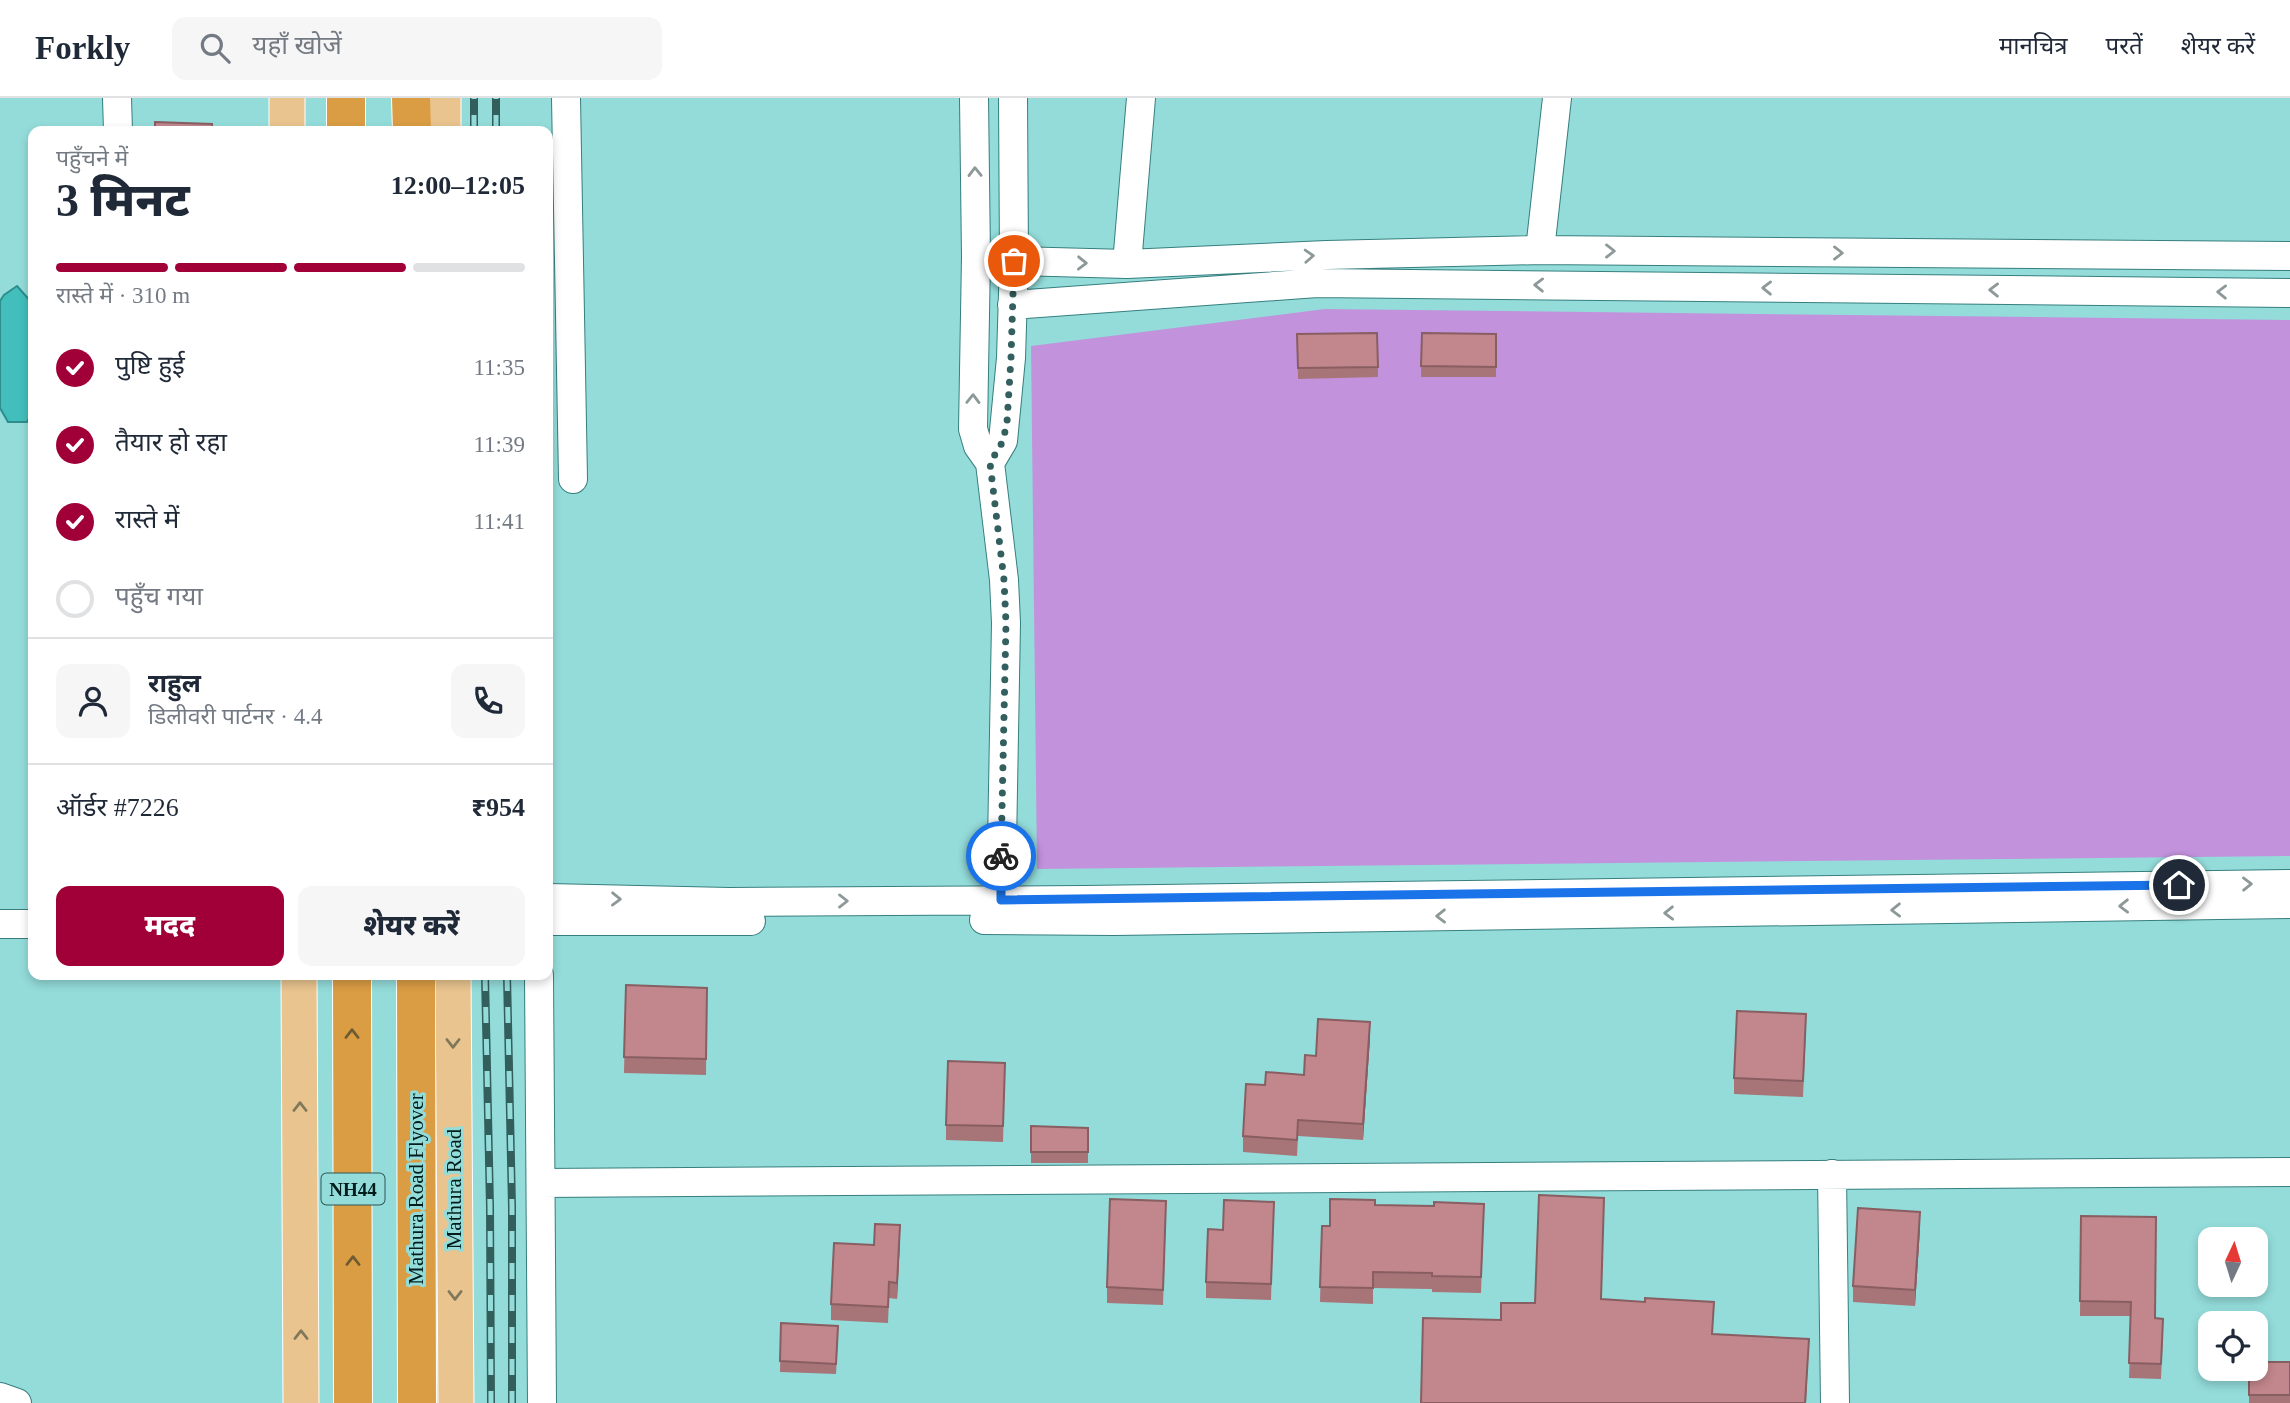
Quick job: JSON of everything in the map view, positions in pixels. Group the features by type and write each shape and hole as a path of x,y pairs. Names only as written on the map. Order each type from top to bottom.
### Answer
{"highway":[{"path":"346,98 346,126"},
{"path":"411,98 412,126"},
{"name":"NH44","path":"352,980 353,1403"},
{"name":"Mathura Road Flyover","path":"416,980 417,1403"}],"main road":[{"path":"287,98 287,126"},
{"path":"443,98 443,126"},
{"path":"299,980 301,1403"},
{"name":"Mathura Road","path":"454,980 456,1403"}],"street":[{"path":"117,98 118,126"},
{"path":"566,98 573,479"},
{"path":"974,98 976,257 973,429 978,446 990,463 1004,580 1006,623 998,910"},
{"path":"990,463 1003,441 1007,422 1014,261 1013,98"},
{"path":"1127,264 1141,98"},
{"path":"1540,250 1557,98"},
{"path":"1014,261 1127,264 1327,255 1540,250 2290,256"},
{"path":"1012,305 1317,283 2290,293"},
{"path":"553,921 2290,884"},
{"path":"553,898 998,910 1114,921 2290,904"},
{"path":"0,924 28,924"},
{"path":"539,980 542,1403"},
{"path":"541,1183 2290,1171"},
{"path":"1832,1174 1835,1403"},
{"path":"0,1397 17,1403"}],"shaded area":[{"path":"1325,309 2290,320 2290,856 1037,869 1031,346"}],"water":[{"path":"17,286 28,298 27,422 8,422 0,408 0,301"}],"building":[{"path":"155,122 212,124 212,126 155,126"},
{"path":"1377,333 1378,367 1298,368 1297,334"},
{"path":"1422,333 1496,334 1496,367 1421,366"},
{"path":"626,985 707,988 706,1059 624,1057"},
{"path":"1737,1011 1806,1014 1803,1081 1734,1078"},
{"path":"1318,1019 1370,1022 1363,1124 1298,1120 1297,1140 1243,1136 1246,1084 1265,1085 1266,1072 1304,1075 1305,1055 1316,1056"},
{"path":"948,1061 1005,1063 1003,1126 946,1125"},
{"path":"1031,1126 1088,1128 1088,1152 1031,1152"},
{"path":"1539,1195 1604,1198 1601,1299 1645,1302 1645,1298 1714,1302 1712,1334 1809,1339 1805,1403 1421,1403 1423,1318 1501,1320 1501,1303 1535,1303"},
{"path":"1110,1199 1166,1201 1163,1290 1107,1287"},
{"path":"1330,1199 1375,1200 1375,1205 1434,1206 1434,1202 1484,1204 1481,1277 1373,1272 1373,1288 1320,1287 1322,1226 1330,1226"},
{"path":"1224,1200 1274,1202 1271,1284 1206,1282 1208,1229 1223,1230"},
{"path":"1858,1208 1920,1212 1915,1290 1853,1286"},
{"path":"2081,1216 2156,1217 2155,1318 2163,1319 2161,1364 2129,1363 2131,1302 2080,1301"},
{"path":"875,1224 900,1225 897,1283 889,1282 888,1307 831,1304 834,1243 874,1245"},
{"path":"781,1323 838,1326 836,1364 780,1361"},
{"path":"2268,1362 2290,1362 2290,1395 2249,1395 2249,1381 2268,1381"}],"railway":[{"path":"474,98 474,126"},
{"path":"496,98 496,126"},
{"path":"485,980 491,1403"},
{"path":"507,980 512,1207 512,1403"}],"way so far":[{"path":"1001,856 1006,623 1004,580 990,463 999,451 1007,422 1014,261"}],"route":[{"path":"1001,856 1001,900 2179,885"}]}
